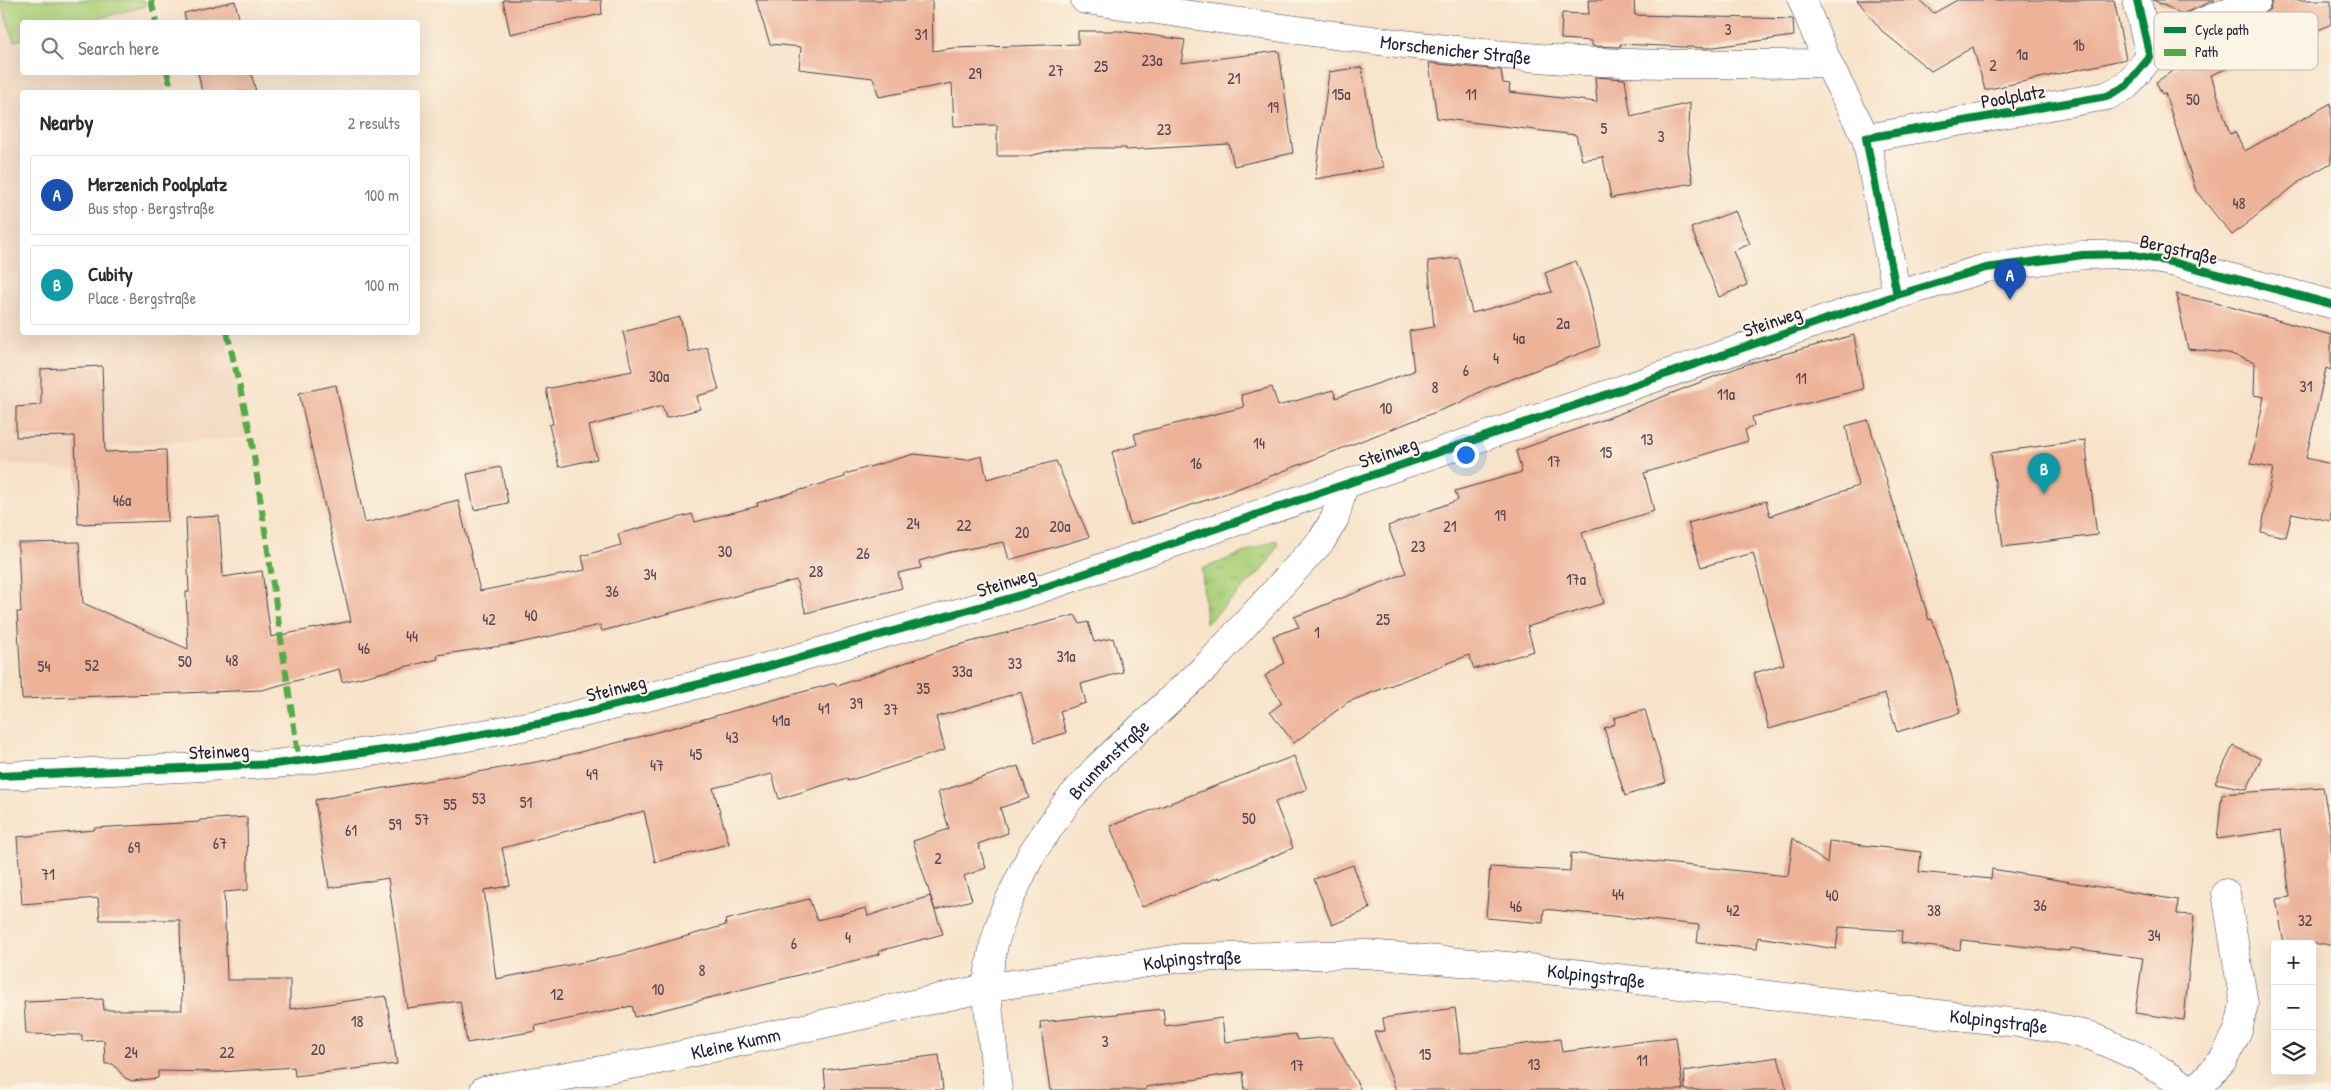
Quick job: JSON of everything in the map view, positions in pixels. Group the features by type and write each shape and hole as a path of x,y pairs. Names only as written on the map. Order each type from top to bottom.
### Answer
{"street":[{"name":"Morschenicher Straße","path":"1085,0 1419,46 1564,60 1645,64 1828,63"},
{"path":"1802,0 1828,63 1866,138 1897,296"},
{"path":"2136,0 2150,57"},
{"name":"Poolplatz","path":"2227,12 2257,0"},
{"name":"Poolplatz","path":"1866,138 2107,96 2126,86 2154,54"},
{"name":"Bergstraße","path":"1986,268 2083,255 2129,254 2176,263 2331,304"},
{"name":"Steinweg","path":"0,776 276,764 423,745 543,723 748,672 1026,594 1897,296 1986,268"},
{"name":"Brunnenstraße","path":"998,1090 986,988 994,944 1005,909 1032,853 1067,802 1098,766 1208,666 1322,540 1335,518 1344,485"},
{"path":"2195,1090 2223,1060 2238,1031 2244,1004 2226,893"},
{"name":"Kolpingstraße","path":"986,988 1181,958 1348,954 1405,957 1539,969 2045,1026 2091,1036 2141,1058 2191,1090"},
{"name":"Kleine Kumm","path":"484,1090 654,1061 986,988"}],"shaded area":[{"path":"0,0 14,41 20,40 20,75 163,75 166,90 20,90 20,335 224,335 249,437 112,446 112,468 73,470 0,463"},
{"path":"146,6 150,20 91,20"}],"green space":[{"path":"0,0 144,0 146,6 91,20 20,20 20,40 14,41"},
{"path":"1276,540 1278,544 1266,566 1206,624 1202,569"}],"building":[{"path":"503,0 601,0 602,14 510,34"},
{"path":"756,0 932,0 933,51 953,48 1078,44 1078,31 1121,31 1185,40 1181,63 1279,51 1293,153 1234,166 1229,144 1126,150 1126,148 1063,148 1029,156 997,156 997,125 954,126 952,83 879,97 873,78 799,69 801,47 770,44"},
{"path":"1588,0 1634,0 1635,15 1793,19 1794,36 1707,48 1620,44 1621,47 1592,46 1592,41 1561,39 1562,13 1589,14"},
{"path":"1857,0 1919,0 1934,13 1957,0 2114,0 2126,59 1985,90 1973,47 1931,71 1882,31"},
{"path":"2153,0 2215,0 2187,12 2178,12"},
{"path":"2272,0 2331,0 2331,24 2318,30 2318,12 2266,12 2270,9"},
{"path":"235,1 240,20 186,20 184,13"},
{"path":"1429,63 1501,70 1503,83 1510,84 1509,92 1597,102 1595,77 1625,79 1631,117 1690,103 1688,152 1693,183 1611,198 1603,157 1582,160 1576,135 1437,118"},
{"path":"1362,67 1375,148 1384,167 1315,179 1329,72"},
{"path":"2174,70 2223,70 2211,75 2230,134 2235,132 2245,151 2331,103 2331,163 2303,179 2232,235 2196,191 2165,93 2162,94 2156,82"},
{"path":"199,75 252,75 256,90 202,90"},
{"path":"1735,211 1750,244 1733,251 1747,285 1719,297 1691,228"},
{"path":"1459,258 1472,313 1552,292 1545,273 1576,261 1588,292 1600,346 1485,389 1459,403 1219,496 1130,525 1112,452 1137,445 1134,434 1244,407 1241,395 1272,387 1278,406 1333,390 1336,398 1414,371 1409,331 1434,327 1428,261"},
{"path":"2176,294 2216,303 2331,335 2331,370 2326,368 2306,458 2331,464 2331,521 2292,513 2286,537 2261,532 2273,468 2251,464 2264,397 2254,395 2255,362 2228,353 2188,349"},
{"path":"680,317 689,352 707,347 719,390 697,396 700,409 666,418 662,406 589,426 597,459 559,467 549,425 553,424 546,389 632,371 623,332"},
{"path":"1854,335 1863,389 1752,417 1754,426 1745,430 1748,441 1644,473 1654,511 1582,533 1604,603 1527,627 1534,651 1474,669 1469,655 1348,702 1294,743 1270,712 1282,703 1265,676 1284,663 1273,636 1299,627 1294,617 1406,573 1388,526 1458,500 1455,491 1522,472 1516,451 1616,415 1747,364"},
{"path":"102,366 105,452 166,450 168,521 78,524 75,436 16,437 16,407 41,405 41,369"},
{"path":"336,385 365,523 458,500 480,591 585,570 582,556 621,545 618,534 692,514 695,522 758,506 757,503 914,454 967,460 982,456 987,479 1056,461 1089,537 1009,560 1004,542 951,552 919,561 921,568 898,573 902,588 806,613 796,580 602,631 600,625 515,644 437,655 438,659 342,682 339,669 262,690 22,699 17,612 21,612 18,543 79,542 83,603 188,649 186,592 189,592 186,518 219,516 223,577 262,571 271,637 351,621 299,393"},
{"path":"1868,420 1929,620 1932,619 1951,673 1960,713 1897,732 1885,694 1769,729 1754,673 1784,664 1753,553 1701,567 1688,523 1766,501 1770,516 1858,486 1846,426"},
{"path":"2085,440 2097,535 2003,547 1991,453"},
{"path":"501,467 508,503 474,510 467,474"},
{"path":"1075,615 1080,624 1088,622 1094,642 1113,638 1123,672 1081,684 1086,703 1060,711 1066,733 1035,742 1021,692 936,717 945,750 848,781 847,778 779,799 772,774 713,788 729,844 655,862 644,811 502,848 510,886 484,890 496,979 620,955 726,925 725,920 809,899 817,920 866,908 868,916 930,896 943,934 879,951 880,954 635,1017 632,1006 535,1026 536,1031 467,1043 460,1001 407,1008 388,878 329,888 315,800 548,760 835,683 837,686 951,647"},
{"path":"1645,710 1666,782 1625,796 1604,728 1615,724 1614,718"},
{"path":"2233,746 2261,759 2247,789 2215,783"},
{"path":"1294,756 1307,789 1275,802 1293,848 1219,879 1219,877 1142,907 1110,826"},
{"path":"1018,766 1029,798 1000,808 1008,833 978,844 986,868 964,876 972,900 935,910 913,841 949,829 938,792"},
{"path":"2323,787 2331,834 2331,944 2316,944 2316,940 2283,940 2276,899 2290,897 2281,830 2217,839 2222,794"},
{"path":"247,817 248,890 224,892 227,980 290,980 290,1009 386,996 397,1064 295,1076 294,1067 220,1072 158,1071 158,1078 132,1081 125,1078 113,1064 105,1064 104,1040 82,1041 82,1035 26,1034 24,1002 103,999 104,1010 182,1010 180,920 100,920 98,898 22,904 17,837 94,830 94,828 199,822 200,820"},
{"path":"1793,838 1827,864 1829,841 1921,852 1919,872 1991,879 1992,869 2178,900 2177,914 2194,915 2184,1020 2135,1013 2143,958 2071,948 2070,951 1961,940 1960,950 1901,943 1902,931 1839,927 1836,949 1758,937 1757,949 1697,943 1699,925 1544,909 1543,923 1486,918 1490,867 1570,871 1571,853 1788,876"},
{"path":"1353,865 1370,909 1332,925 1314,879"},
{"path":"1455,1008 1461,1053 1560,1039 1562,1052 1676,1037 1683,1090 1396,1090 1374,1032 1385,1031 1383,1018"},
{"path":"1163,1009 1165,1026 1222,1018 1225,1042 1295,1034 1298,1040 1332,1037 1361,1090 1245,1090 1243,1072 1146,1087 1146,1090 1050,1090 1040,1022"},
{"path":"939,1055 943,1090 826,1090 824,1070"},
{"path":"1778,1057 1787,1090 1685,1090 1684,1071"}],"marked path":[{"path":"151,0 156,20"},
{"path":"168,75 172,90"},
{"path":"228,335 251,436 299,761"}],"cycle path":[{"path":"1897,295 1866,138 2107,96 2126,86 2150,57 2137,0"},
{"path":"0,776 275,764 423,745 543,723 748,672 1025,594 1897,295 1986,268 2083,255 2129,254 2176,263 2331,304"}],"place":[{"name":"Merzenich Poolplatz","path":"2010,300"},
{"name":"Cubity","path":"2044,494"}]}
